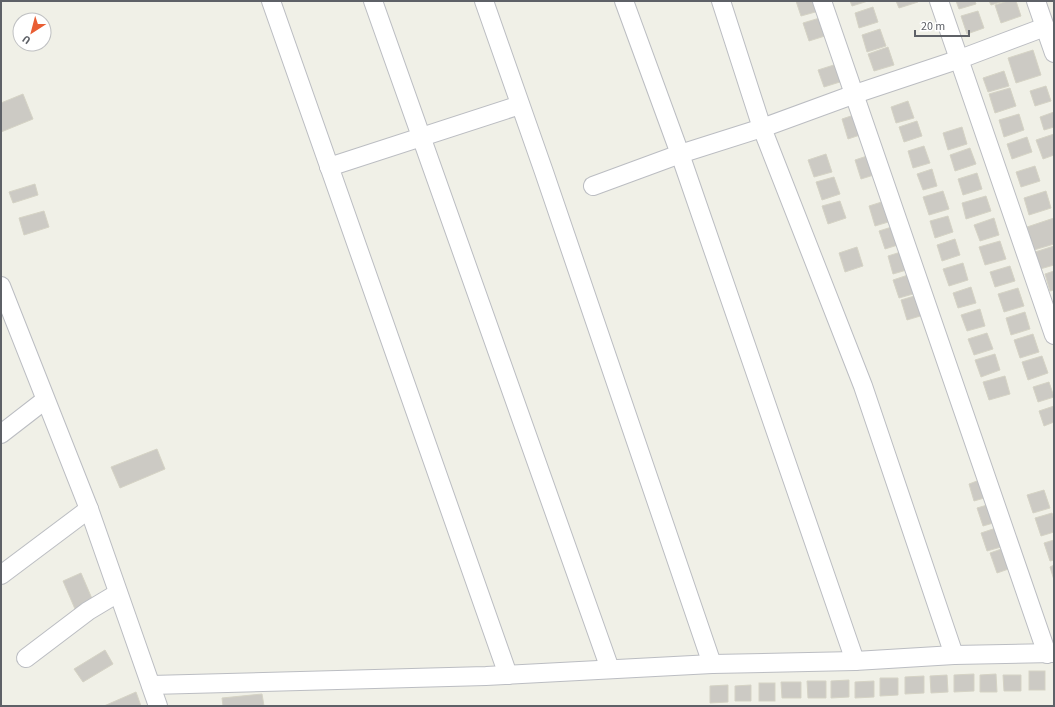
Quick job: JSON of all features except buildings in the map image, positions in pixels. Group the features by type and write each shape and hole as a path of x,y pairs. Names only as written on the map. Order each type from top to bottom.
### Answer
{"street":[{"path":"271,1 508,675"},
{"path":"373,1 610,669"},
{"path":"484,1 712,664"},
{"path":"624,1 680,154 856,661"},
{"path":"721,1 762,128 863,386 954,655"},
{"path":"150,685 508,675 712,664 856,661 954,655 1051,653 822,1"},
{"path":"939,1 1054,335"},
{"path":"1036,1 1054,53"},
{"path":"593,186 680,154 762,128 855,94 960,59 1045,27"},
{"path":"329,167 520,105"},
{"path":"2,295 89,509 158,706"},
{"path":"1,434 45,400"},
{"path":"1,574 89,509"},
{"path":"26,658 88,611 118,593"}]}
